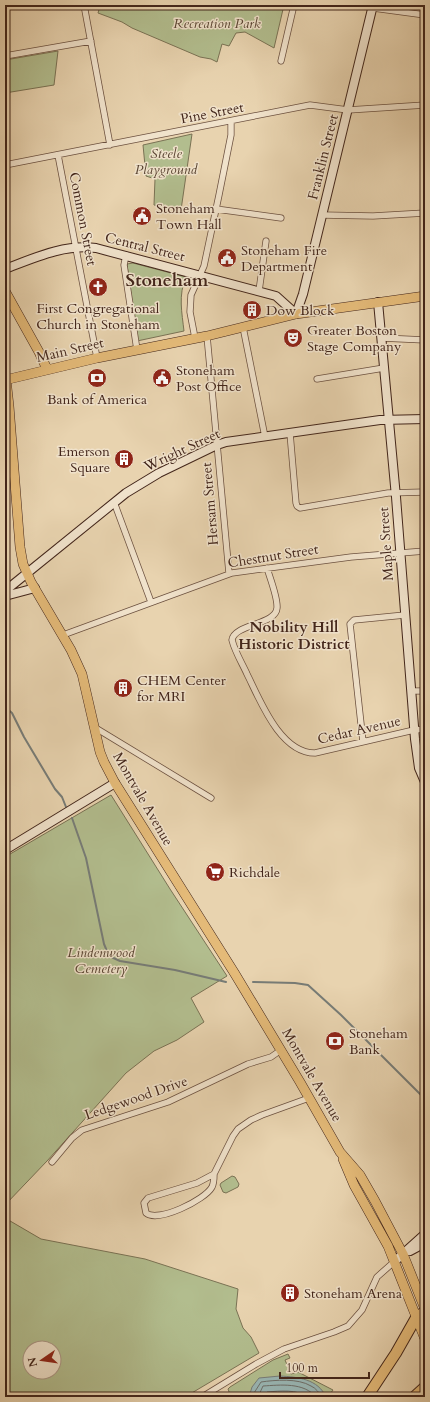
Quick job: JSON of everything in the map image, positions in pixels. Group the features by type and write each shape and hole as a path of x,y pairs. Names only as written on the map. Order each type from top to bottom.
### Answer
{"highway":[{"path":"367,1397 422,1312"},
{"path":"414,1397 425,1387"}],"main road":[{"path":"5,291 47,369"},
{"name":"Main Street","path":"5,379 97,358 206,336 296,314 425,296"},
{"name":"Montvale Avenue","path":"5,379 12,441 20,547 23,564 35,588 63,635 84,678 94,727 103,759 115,783 235,974 309,1098 340,1152 354,1185 385,1240 422,1312"},
{"name":"Montvale Avenue","path":"340,1152 360,1175 403,1254 422,1312 425,1339"}],"street":[{"path":"84,5 110,145"},
{"path":"281,62 294,5"},
{"path":"373,6 425,15"},
{"name":"Franklin Street","path":"296,314 304,294 373,6"},
{"path":"5,56 91,41"},
{"name":"Pine Street","path":"5,165 231,122 310,105 348,110 425,105"},
{"path":"194,338 190,317 190,301 192,290 204,266 231,135 231,122"},
{"name":"Common Street","path":"58,155 97,358"},
{"path":"216,209 281,218"},
{"path":"322,215 373,216 425,213"},
{"path":"259,291 266,241"},
{"name":"Central Street","path":"5,269 45,254 76,247 96,248 278,297 296,314"},
{"path":"126,255 124,265 137,350"},
{"name":"Maple Street","path":"378,302 414,730 418,764 425,782"},
{"path":"243,327 265,437"},
{"name":"Hersam Street","path":"206,336 229,574"},
{"path":"382,338 425,340"},
{"path":"317,379 384,368"},
{"name":"Wright Street","path":"5,591 126,493 159,473 217,445 226,442 389,420 425,419"},
{"path":"290,433 296,504 299,508 303,509 395,492 425,492"},
{"path":"114,502 151,602"},
{"name":"Chestnut Street","path":"63,635 229,574 352,557 425,551"},
{"name":"Cedar Avenue","path":"268,568 277,606 276,612 271,617 236,633 232,640 266,712 275,726 285,737 296,747 304,751 319,752 414,730 425,729"},
{"path":"5,596 35,588"},
{"path":"362,742 350,624 354,620 405,615"},
{"path":"411,691 425,691"},
{"path":"94,727 212,798"},
{"path":"5,850 115,783"},
{"name":"Ledgewood Drive","path":"52,1162 72,1138 82,1130 168,1102 248,1064 271,1057 281,1050"},
{"path":"214,1174 197,1183 148,1198 144,1203 146,1213 150,1216 159,1215 187,1206 199,1200 213,1186 214,1174 238,1128 262,1115 309,1098"},
{"path":"202,1397 280,1350 348,1326 362,1310 375,1280 425,1234"},
{"path":"403,1254 418,1248 425,1243"}],"green space":[{"name":"Recreation Park","path":"284,5 274,48 245,32 236,33 229,46 222,44 217,62 200,57 132,28 122,22 98,13 100,6"},
{"path":"58,51 54,85 5,93 5,60"},
{"name":"Steele Playground","path":"192,134 181,210 154,205 155,179 146,176 143,145"},
{"path":"133,263 186,277 181,297 184,331 137,341 127,264"},
{"name":"Lindenwood Cemetery","path":"111,795 227,976 191,998 204,1022 177,1040 154,1051 126,1073 47,1161 5,1205 5,857"},
{"path":"232,1176 235,1177 239,1184 238,1187 226,1193 223,1192 220,1185 221,1183"},
{"path":"5,1218 41,1239 145,1259 238,1289 236,1309 243,1328 251,1337 259,1353 185,1397 5,1397"},
{"path":"288,1354 290,1358 285,1360 291,1374 298,1372 333,1390 328,1397 231,1397 228,1389 230,1387 273,1360"}],"water":[{"path":"280,1376 307,1380 318,1386 326,1397 249,1397 252,1387 259,1378"}],"waterway":[{"path":"5,707 12,713 24,737 55,789 62,797 66,807"},
{"path":"72,818 86,858 104,944 109,956 120,961 175,970 226,982"},
{"path":"253,982 295,983 308,985 341,1015 425,1099"}],"place":[{"name":"Stoneham Town Hall","path":"142,216"},
{"name":"Stoneham Fire Department","path":"227,258"},
{"name":"First Congregational Church in Stoneham","path":"98,287"},
{"name":"Dow Block","path":"252,310"},
{"name":"Greater Boston Stage Company","path":"293,338"},
{"name":"Bank of America","path":"97,378"},
{"name":"Stoneham Post Office","path":"162,378"},
{"name":"Emerson Square","path":"124,459"},
{"name":"CHEM Center for MRI","path":"123,688"},
{"name":"Richdale","path":"215,872"},
{"name":"Stoneham Bank","path":"335,1041"},
{"name":"Stoneham Arena","path":"290,1293"}],"district":[{"name":"Stoneham","path":"167,280"},
{"name":"Nobility Hill Historic District","path":"294,636"}]}
